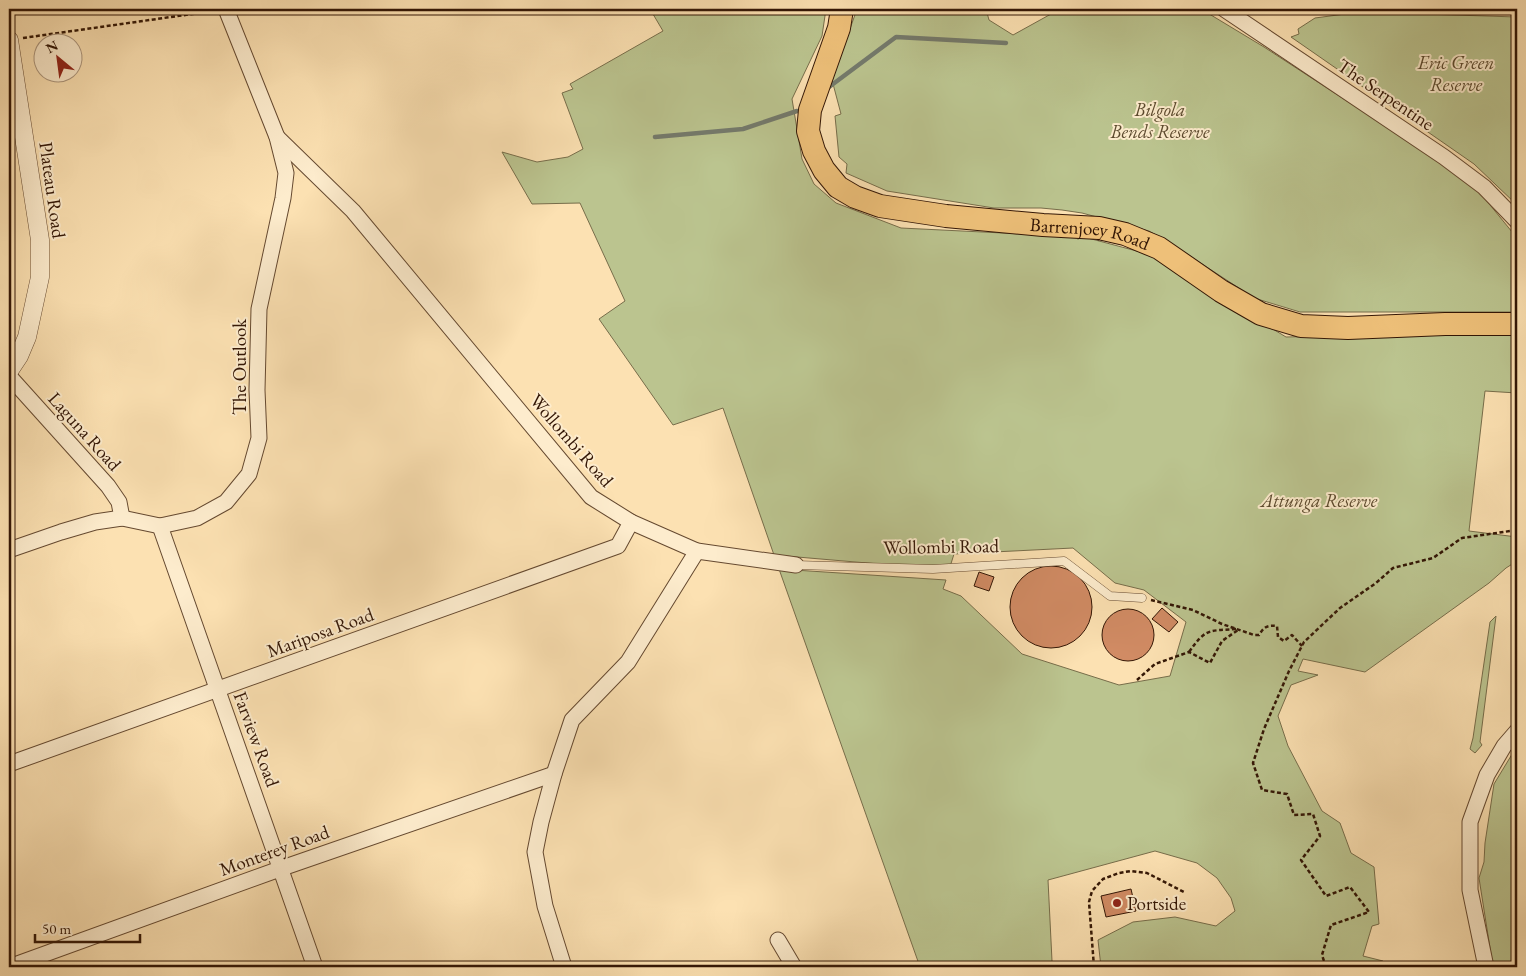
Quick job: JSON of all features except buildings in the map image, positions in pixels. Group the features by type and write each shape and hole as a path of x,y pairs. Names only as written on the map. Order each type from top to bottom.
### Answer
{"main road":[{"name":"Barrenjoey Road","path":"842,9 839,28 810,110 808,131 814,151 827,175 838,187 855,197 880,206 946,216 1099,228 1125,234 1160,248 1221,291 1261,314 1301,326 1348,328 1445,324 1517,324"}],"street":[{"name":"The Outlook","path":"9,550 95,522 122,518 160,526 197,518 226,502 250,474 259,438 257,390 260,309 283,198 286,173 277,137 226,9"},
{"name":"The Serpentine","path":"1224,9 1444,157 1484,187 1517,222"},
{"name":"Plateau Road","path":"9,40 40,240 40,276 26,337 19,356 9,371"},
{"name":"Wollombi Road","path":"277,137 353,211 590,497 631,522 697,551 796,565"},
{"name":"Laguna Road","path":"9,376 108,486 119,502 122,518"},
{"name":"Mariposa Road","path":"9,764 618,546 631,522"},
{"name":"Farview Road","path":"160,526 282,868 315,967"},
{"path":"564,967 545,906 535,852 554,774 572,720 628,662 697,551"},
{"path":"1486,967 1470,890 1470,822 1487,775 1504,746 1517,731"},
{"name":"Monterey Road","path":"9,967 282,868 554,774"},
{"path":"778,940 794,967"}],"lane":[{"name":"Wollombi Road","path":"796,565 933,569 1064,561 1110,596 1142,598"}],"path":[{"path":"9,40 226,9"},
{"path":"1326,967 1322,955 1331,925 1369,912 1350,887 1326,896 1300,860 1320,836 1312,814 1294,815 1287,794 1262,790 1253,763 1264,728 1289,670 1302,646 1340,608 1376,584 1393,568 1433,558 1462,538 1517,530"},
{"path":"1142,598 1193,610 1254,635 1259,635 1264,628 1270,625 1277,626 1278,638 1284,641 1292,635 1302,646"},
{"path":"1137,680 1155,664 1189,652 1208,631 1238,629"},
{"path":"1189,652 1210,663 1222,641 1238,629"},
{"path":"1094,967 1089,902 1092,891 1103,879 1119,872 1147,873 1184,892"},
{"path":"1000,967 1015,965 1024,967"}],"green space":[{"name":"Attunga Reserve","path":"650,9 826,9 822,36 792,99 802,159 814,184 836,203 901,228 1084,237 1148,254 1286,337 1517,332 1517,393 1485,391 1469,531 1517,537 1517,561 1365,672 1303,659 1298,671 1318,675 1291,685 1278,716 1288,746 1322,811 1340,823 1351,853 1374,867 1379,924 1372,926 1363,956 1383,961 1385,967 1101,967 1098,940 1133,922 1175,917 1216,926 1235,911 1231,898 1217,878 1197,863 1155,851 1048,880 1052,961 1059,967 920,967 779,569 946,580 943,589 961,596 1022,654 1119,685 1170,676 1186,622 1144,590 1115,583 1073,548 954,554 949,570 774,555 723,408 673,425 599,319 625,301 580,203 532,204 502,152 537,162 568,157 583,149 562,93 573,89 570,84 663,31"},
{"name":"Bilgola Bends Reserve","path":"857,9 986,9 989,20 1013,35 1060,9 1201,9 1264,47 1453,170 1477,189 1517,238 1517,312 1300,312 1254,298 1149,231 1082,213 1041,208 994,208 887,191 846,173 847,164 839,157 835,116 841,114 832,80"},
{"name":"Eric Green Reserve","path":"1360,12 1517,17 1517,205 1474,164 1291,37 1299,34 1298,29 1315,18"},
{"path":"1496,616 1480,742 1482,745 1475,753 1470,749 1490,622"},
{"path":"1517,746 1517,967 1493,967 1479,878 1484,862 1494,784"}],"waterway":[{"path":"829,87 896,37 1006,43"},
{"path":"655,137 743,129 797,111"}],"place":[{"name":"Portside","path":"1117,903"}]}
